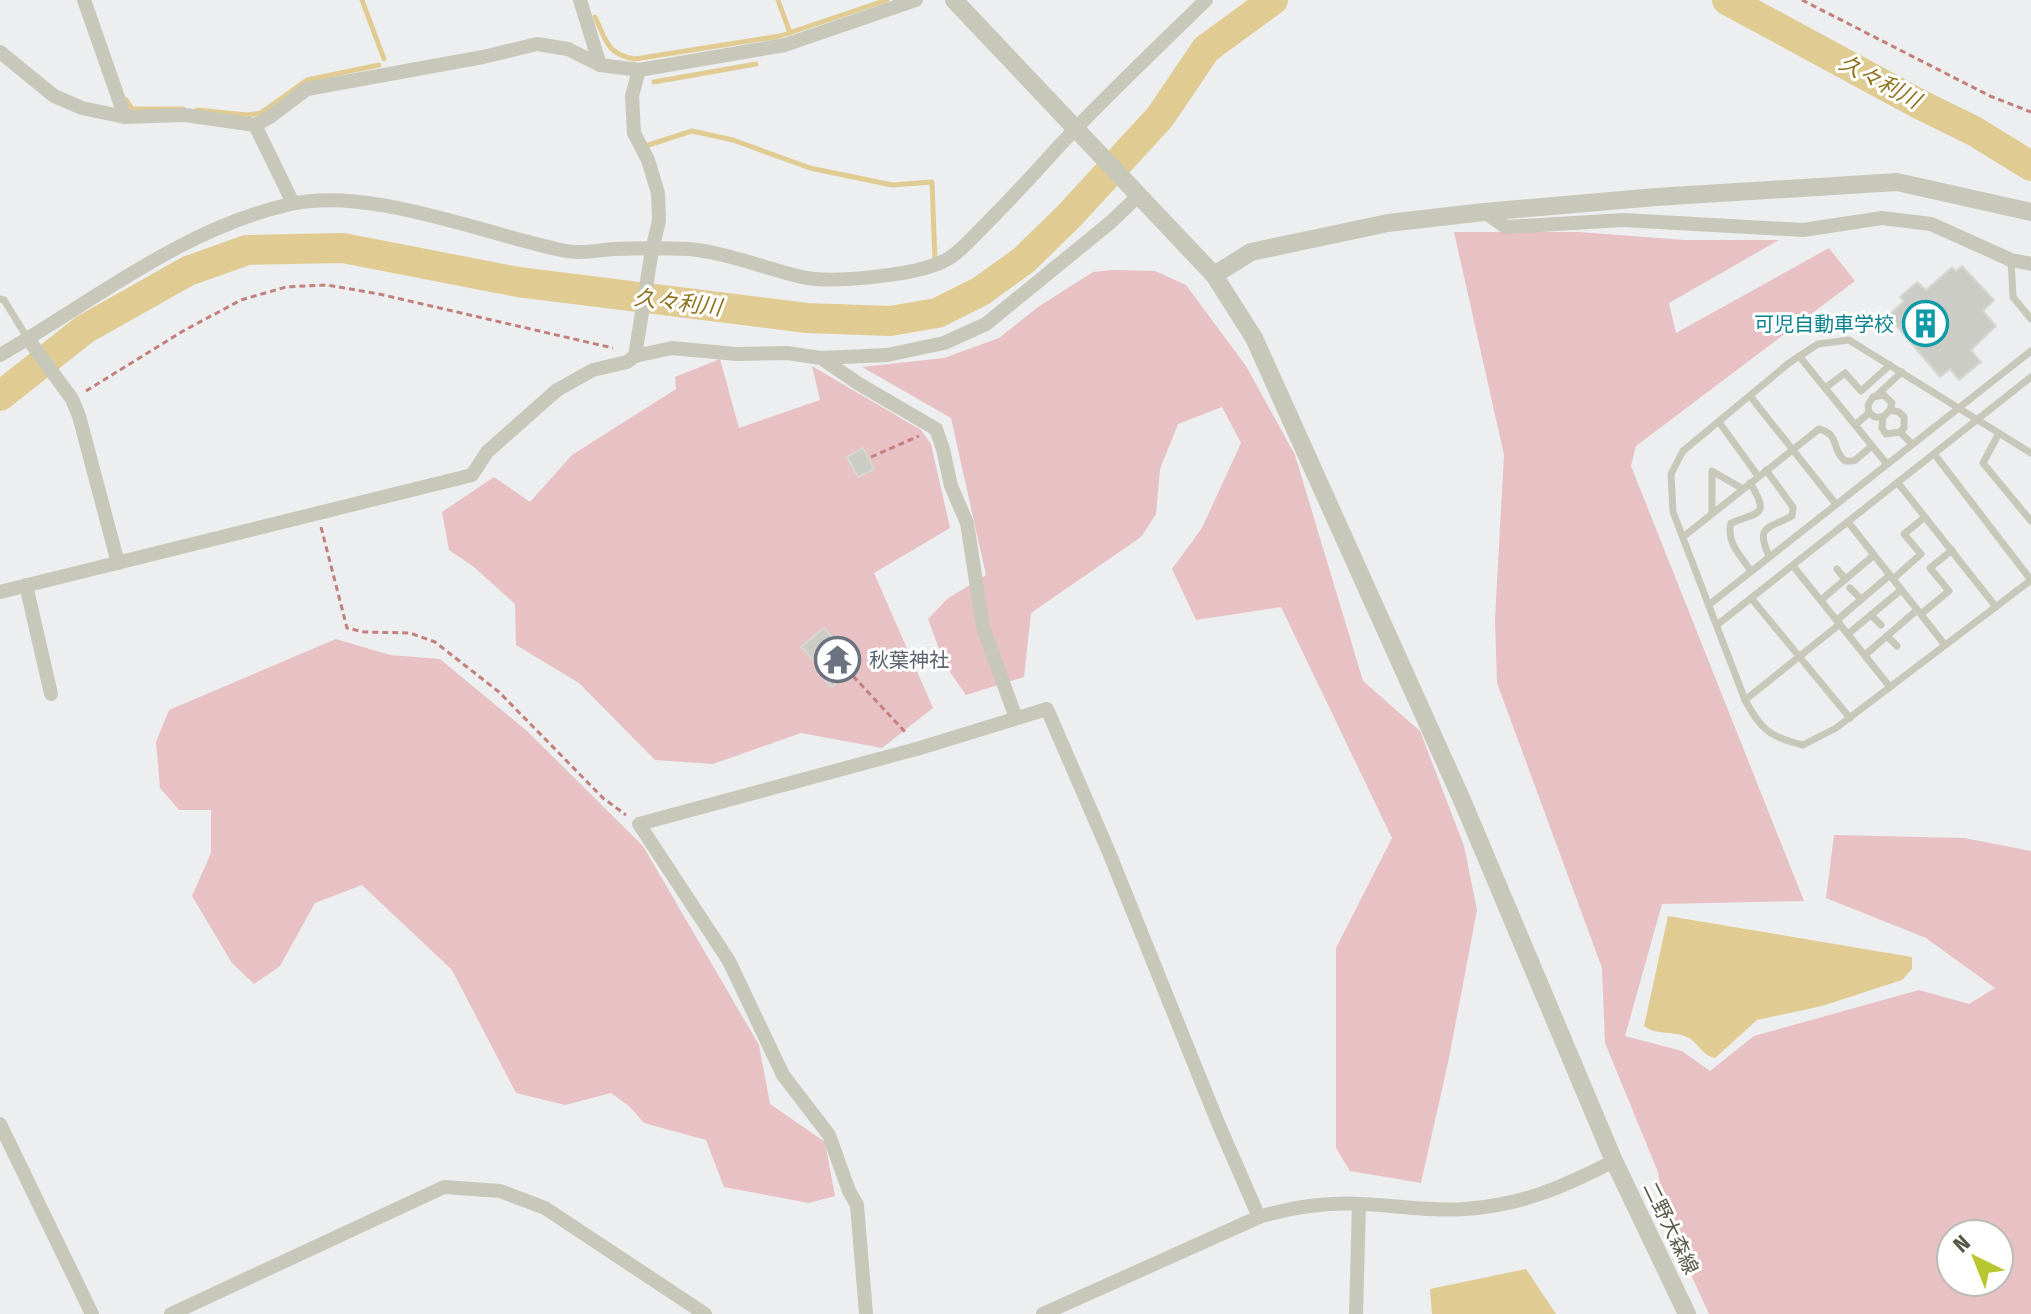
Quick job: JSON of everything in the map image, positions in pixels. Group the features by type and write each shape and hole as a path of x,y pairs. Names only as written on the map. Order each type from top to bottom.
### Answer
{"street":[{"path":"84,0 125,117"},
{"path":"580,0 600,65"},
{"path":"1,53 54,96 82,108 125,117 185,115 255,125 307,89 537,44 568,49 600,65 639,70 785,45 916,0"},
{"name":"二野大森線","path":"954,0 1214,275 1254,338 1450,772 1614,1161 1687,1314"},
{"path":"0,355 29,342 104,289 171,252 228,224 293,203 336,201 380,206 571,252 690,249 752,261 806,278 873,277 918,270 946,261 972,239 1027,184 1075,129 1206,0"},
{"path":"635,356 659,221 658,193 648,160 634,133 632,96 639,70"},
{"path":"255,125 293,203"},
{"path":"1214,275 1251,252 1388,223 1484,212 1835,184 1897,182 2031,212"},
{"path":"0,592 472,475 487,452 557,390 593,370 635,356 672,348 821,358 887,355 944,343 986,324 1111,222 1138,196"},
{"path":"1484,212 1506,227 1623,220 1803,230 1882,218 1931,224 2011,260 2031,264"},
{"path":"29,342 69,394 79,416 118,563"},
{"path":"821,358 936,429 951,486 967,523 983,627 1016,718"},
{"path":"26,585 51,694"},
{"path":"866,1314 857,1205 829,1135 783,1075 729,961 639,824 920,748 1047,709 1259,1217"},
{"path":"0,1124 92,1314"},
{"path":"1043,1314 1259,1217 1291,1207 1359,1204 1462,1210 1517,1203 1569,1184 1614,1161"},
{"path":"171,1314 444,1187 500,1191 545,1208 705,1314"},
{"path":"1356,1314 1359,1204"}],"lane":[{"path":"2011,260 2013,297 2031,319"},
{"path":"0,299 4,300 29,342"},
{"path":"1935,455 2031,580 1850,718 1803,745 1776,739 1756,722 1745,700 1673,512 1671,474 1683,451 1799,356 1818,344 1849,340 2031,453"},
{"path":"1710,604 2031,351"},
{"path":"1799,356 1886,463"},
{"path":"1825,388 1845,373 1861,391 1890,365"},
{"path":"1855,425 1869,413 1869,402 1902,372"},
{"path":"1717,625 2031,377"},
{"path":"1869,413 1883,417 1890,410 1892,403 1884,395 1878,394"},
{"path":"1750,396 1835,503"},
{"path":"1884,431 1890,435 1904,428 1904,417 1890,410"},
{"path":"1683,537 1819,429 1828,431 1835,438 1838,456 1845,461 1854,461 1884,431 1883,417"},
{"path":"1719,422 1758,476"},
{"path":"1900,432 1912,444"},
{"path":"1999,433 1983,463 2031,521"},
{"path":"1766,470 1793,507 1792,516 1772,523 1764,530 1762,540 1769,556"},
{"path":"1712,513 1712,471 1746,486 1760,499 1760,509 1754,517 1731,523 1728,534 1751,571"},
{"path":"1898,483 1996,607"},
{"path":"1745,700 1861,599 1921,554 1904,534 1925,517"},
{"path":"1848,522 1945,645"},
{"path":"1865,655 1949,591 1930,568 1952,550"},
{"path":"1821,600 1874,555"},
{"path":"1793,566 1890,687"},
{"path":"1837,569 1845,579"},
{"path":"1850,588 1861,599"},
{"path":"1848,634 1901,590"},
{"path":"1751,598 1850,718"},
{"path":"1871,615 1881,625"},
{"path":"1887,636 1897,646"}],"path":[{"path":"1802,0 1990,96 2031,112"},
{"path":"69,394 241,300 286,287 327,285 409,301 619,350 620,363"},
{"path":"871,457 936,429"},
{"path":"318,512 347,628 364,632 410,633 435,642 499,692 603,798 639,824"},
{"path":"853,676 920,748"}],"shaded area":[{"path":"1454,232 1579,232 1684,240 1779,240 1669,303 1676,333 1829,248 1855,281 1636,446 1631,466 1804,901 1662,904 1625,1036 1682,1051 1710,1071 1754,1036 1919,990 1969,1004 1995,988 1926,938 1826,898 1834,835 1964,838 2031,851 2031,1314 1709,1314 1664,1216 1658,1172 1605,1043 1602,968 1497,683 1495,619 1504,455"},
{"path":"1155,271 1186,285 1246,366 1295,455 1363,681 1420,731 1464,846 1477,910 1421,1183 1350,1171 1336,1148 1336,948 1392,838 1281,607 1196,620 1172,569 1202,528 1241,443 1222,407 1178,424 1160,469 1156,514 1141,537 1031,613 1024,677 966,695 945,665 928,619 947,599 986,575 951,418 862,367 944,358 999,338 1038,307 1093,272"},
{"path":"720,359 739,428 820,400 812,366 921,430 931,444 950,528 874,573 933,708 882,748 801,733 713,764 655,760 579,683 516,645 515,604 474,567 449,550 442,512 494,477 530,502 572,455 676,389 675,377"},
{"path":"336,639 390,655 440,659 527,731 643,846 759,1045 770,1104 825,1142 835,1196 809,1203 724,1187 706,1140 644,1123 630,1107 611,1093 565,1105 516,1093 452,970 362,885 315,903 280,966 254,984 232,963 192,896 211,853 211,810 179,810 160,788 156,742 169,710"},
{"path":"1668,916 1912,957 1912,969 1902,980 1822,1006 1757,1020 1715,1058 1707,1055 1689,1038 1644,1026"},
{"path":"1526,1269 1556,1314 1432,1314 1430,1289"}],"building":[{"name":"可児自動車学校","path":"1962,266 1994,300 1983,311 1996,326 1971,350 1981,362 1959,380 1950,369 1940,377 1888,316 1904,301 1900,297 1917,282 1926,290 1952,267 1956,271"},
{"path":"863,448 874,469 858,477 847,457"},
{"name":"秋葉神社","path":"824,628 858,665 832,687 815,669 819,665 801,647"}],"waterway":[{"path":"362,0 384,59"},
{"path":"778,0 790,33"},
{"path":"595,17 613,50 635,59 780,36 887,0"},
{"name":"久々利川","path":"0,396 85,329 188,271 247,250 343,248 518,282 807,318 890,321 937,313 981,291 1024,260 1160,117 1206,49 1273,0"},
{"name":"久々利川","path":"1727,0 1974,131 2031,166"},
{"path":"654,82 756,64"},
{"path":"197,110 247,115 261,113 307,80 379,65"},
{"path":"126,100 132,109 183,109"},
{"path":"642,147 692,131 733,140 810,168 892,185 932,182 935,261"}],"place":[{"name":"可児自動車学校","path":"1925,324"},
{"name":"秋葉神社","path":"838,660"}]}
